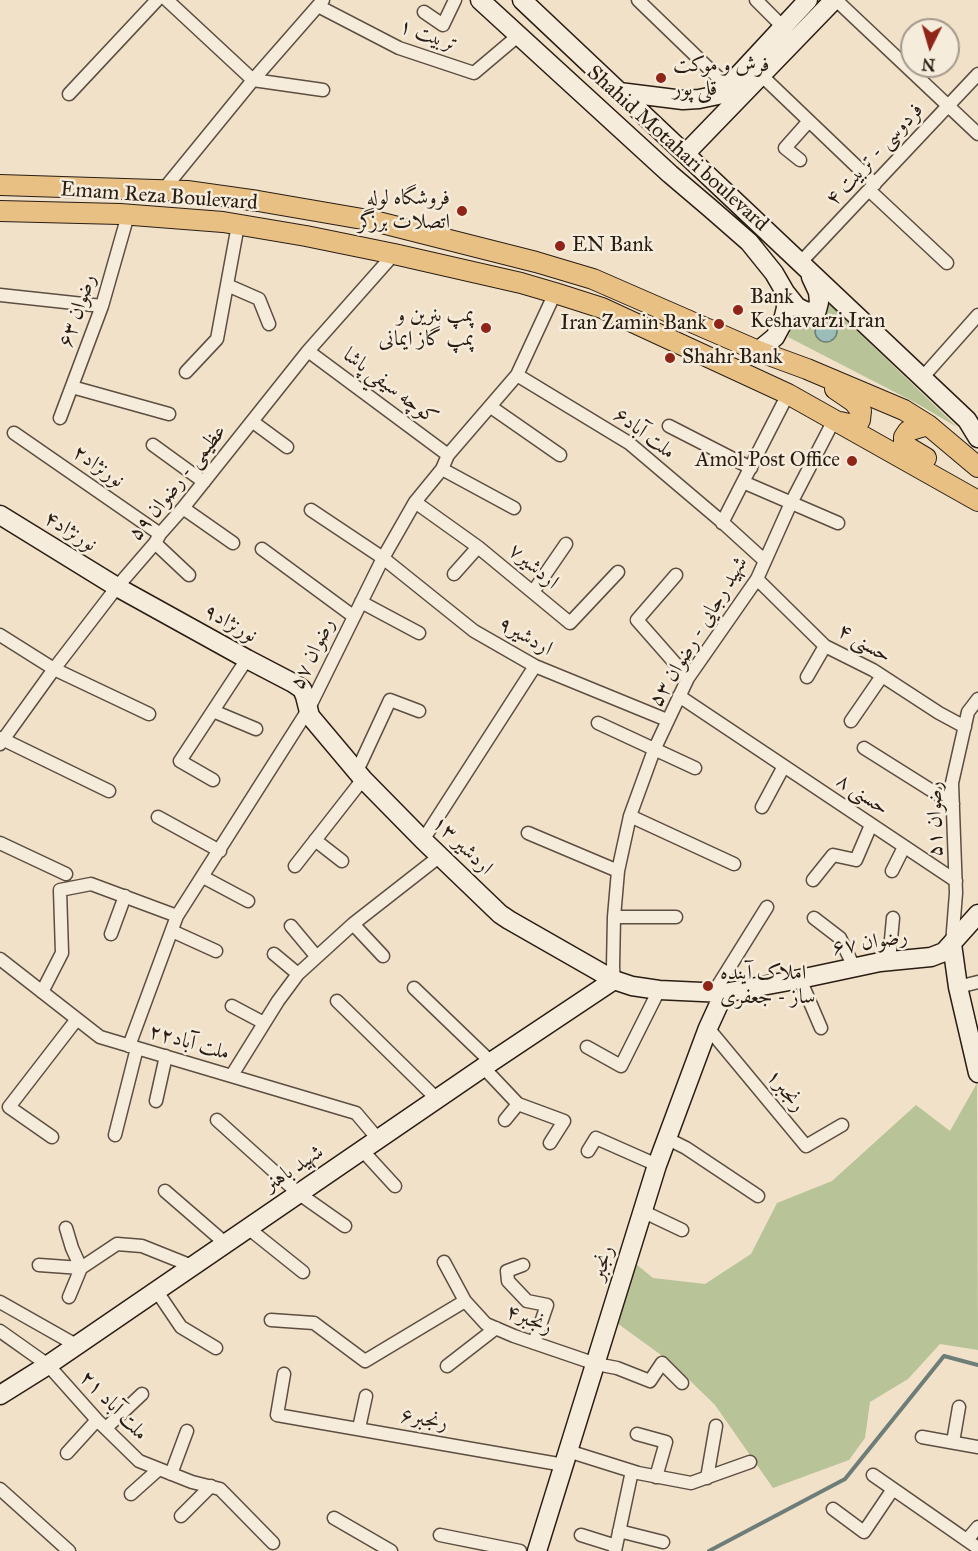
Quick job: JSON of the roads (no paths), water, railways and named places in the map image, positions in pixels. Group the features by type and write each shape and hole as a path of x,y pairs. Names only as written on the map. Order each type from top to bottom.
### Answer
{"main road":[{"name":"Emam Reza Boulevard","path":"0,185 188,190 374,221 536,262 593,279 758,351 904,410 928,425 978,467"},
{"name":"Emam Reza Boulevard","path":"0,211 128,215 223,222 394,254 555,292 602,308 788,394 974,498"},
{"path":"807,369 854,402 861,411 858,423 853,425 837,421"},
{"path":"928,425 908,431 904,436 906,446 955,479 974,498"}],"street":[{"path":"69,94 157,0"},
{"path":"167,0 253,80 323,90"},
{"path":"424,12 443,25 455,0"},
{"name":"Shahid Motahari boulevard","path":"480,0 670,174 749,242 774,273 797,308 807,312 817,310 819,302 818,292 803,266"},
{"name":"Shahid Motahari boulevard","path":"522,0 967,420 978,438"},
{"path":"638,0 727,86"},
{"path":"756,0 783,27"},
{"path":"619,92 683,100 718,94 808,0"},
{"path":"685,154 835,0 978,134"},
{"path":"164,189 253,80 320,3"},
{"name":"تربیت ۱","path":"320,3 399,48 474,73 519,35"},
{"path":"578,90 596,70"},
{"name":"فردوسی - تربیت ۴","path":"803,266 872,187 978,74"},
{"path":"761,75 947,263"},
{"path":"800,160 785,148 809,121"},
{"name":"رضوان ۶۳","path":"60,418 102,306 128,215"},
{"path":"186,372 217,339 238,225"},
{"name":"عظیمی - رضوان ۵۹","path":"1,740 117,587 309,351 394,254"},
{"path":"227,285 259,299 269,324"},
{"name":"رضوان ۵۷","path":"116,1135 133,1047 177,916 220,852 308,710 353,616 415,502 442,468 448,455 517,375 555,292"},
{"path":"758,351 775,337 782,324 786,308 785,292"},
{"path":"0,295 102,306"},
{"path":"922,378 978,315"},
{"name":"كوچه سيفي پاشا","path":"309,351 448,455"},
{"name":"ملت آباد۶","path":"517,375 628,443 765,561"},
{"path":"72,387 169,414"},
{"path":"722,524 788,394"},
{"path":"491,407 560,455"},
{"name":"شهید رجایی - رضوان ۵۳","path":"614,980 614,917 618,871 630,816 654,750 688,678 757,579 792,503 837,421"},
{"path":"253,422 287,447"},
{"path":"669,426 751,468"},
{"name":"نورنژاد۲","path":"14,433 157,538 189,575"},
{"path":"153,445 204,482"},
{"path":"442,468 514,508"},
{"path":"743,482 838,523"},
{"name":"اردشیر۷","path":"415,502 478,546 570,623 618,572"},
{"path":"183,508 233,543"},
{"name":"اردشیر۹","path":"311,510 383,558 474,631 535,666 667,720"},
{"name":"نورنژاد۴","path":"0,515 117,587"},
{"path":"533,592 566,544"},
{"path":"454,574 478,546"},
{"path":"262,549 353,616"},
{"path":"676,575 638,620 688,678"},
{"name":"حسنی ۴","path":"757,579 825,646 882,676 965,727"},
{"name":"نورنژاد۹","path":"117,587 293,683 302,689 308,710"},
{"path":"361,602 419,633"},
{"path":"0,635 54,669 149,714"},
{"path":"807,677 825,646"},
{"path":"213,780 180,761 247,659"},
{"path":"423,840 535,666"},
{"path":"851,721 882,676"},
{"name":"حسنی ۸","path":"679,696 956,882"},
{"name":"رضوان ۵۱","path":"952,944 956,882 952,783 968,712 978,699"},
{"path":"295,866 360,775 390,700 419,711"},
{"name":"اردشیر ۱۳","path":"308,710 310,716 360,775 500,914 614,980"},
{"path":"213,711 256,729"},
{"path":"598,723 695,768"},
{"path":"1,740 109,791"},
{"path":"864,747 953,804"},
{"path":"762,807 784,766"},
{"path":"630,816 734,864"},
{"path":"158,817 220,852"},
{"path":"813,880 833,855 856,861 871,825"},
{"path":"528,833 618,871"},
{"path":"315,840 342,861"},
{"path":"0,843 66,874"},
{"path":"892,871 904,847"},
{"path":"231,1075 298,974 353,924 440,856"},
{"path":"203,877 248,901"},
{"path":"42,992 62,953 60,890 91,884 177,916"},
{"path":"111,934 125,896"},
{"path":"719,993 767,908"},
{"path":"977,1070 958,987 952,944 978,914"},
{"path":"614,917 676,917"},
{"path":"814,918 840,938 854,967"},
{"path":"889,961 893,918"},
{"path":"353,924 383,956"},
{"path":"291,926 316,956"},
{"path":"172,931 216,951"},
{"name":"رضوان ۶۷","path":"614,980 632,986 659,990 719,993 889,961 931,957 944,952 952,944"},
{"path":"274,954 298,974"},
{"name":"ملت آباد۲۲","path":"0,959 100,1037 356,1113 378,1139"},
{"path":"800,979 820,1028"},
{"name":"شهید باهنر","path":"0,1395 48,1365 487,1064 614,980"},
{"path":"958,987 978,982"},
{"path":"414,988 487,1064 518,1104 564,1121 550,1143"},
{"path":"587,1047 621,1066 659,990"},
{"name":"رنجبر","path":"537,1551 657,1165 719,993"},
{"path":"337,1001 437,1099"},
{"path":"232,1006 264,1023"},
{"path":"52,1137 9,1107 77,1019"},
{"name":"رنجبر۱","path":"708,1028 806,1146 842,1125"},
{"path":"156,1101 166,1056"},
{"path":"505,1120 518,1104"},
{"path":"217,1120 298,1193 345,1226"},
{"path":"588,1151 596,1138 657,1165"},
{"path":"666,1138 686,1148 758,1196"},
{"path":"362,1150 395,1186"},
{"path":"165,1191 225,1243"},
{"path":"642,1211 682,1230"},
{"path":"66,1228 81,1268"},
{"path":"248,1228 303,1272"},
{"path":"69,1298 81,1268 117,1244 141,1246 192,1266"},
{"name":"رنجبر۴","path":"444,1262 465,1301 486,1324 513,1336 596,1364 617,1368 650,1381 662,1363 682,1383"},
{"path":"39,1265 81,1268"},
{"path":"522,1265 507,1271 508,1281 527,1301 547,1305 534,1343"},
{"path":"156,1290 181,1327 216,1348"},
{"path":"271,1320 314,1323 365,1361 465,1301"},
{"path":"0,1302 76,1345"},
{"path":"447,1366 496,1328"},
{"name":"ملت آباد ۲۱","path":"0,1331 48,1365 101,1424 139,1461 192,1482 220,1489 273,1543"},
{"name":"رنجبر۶","path":"284,1374 277,1415 566,1458 691,1483 750,1462"},
{"path":"67,1453 142,1394"},
{"path":"358,1428 366,1396"},
{"path":"953,1442 959,1407"},
{"path":"707,1478 716,1426"},
{"path":"171,1474 187,1431"},
{"path":"637,1434 666,1442 656,1477"},
{"path":"922,1437 978,1447"},
{"path":"131,1494 159,1469"},
{"path":"581,1535 616,1548 632,1471"},
{"path":"873,1475 978,1548"},
{"path":"181,1516 211,1486"},
{"path":"0,1489 69,1551"},
{"path":"833,1509 864,1532 893,1489"},
{"path":"334,1518 391,1551"},
{"path":"967,1540 978,1527"},
{"path":"620,1531 663,1542"},
{"path":"440,1535 520,1551"}],"water":[{"path":"826,320 834,323 837,331 834,339 826,342 818,339 815,331 818,323"}],"waterway":[{"path":"709,1551 845,1479 944,1356 978,1365"}],"place":[{"name":"فرش و موکت قلی پور","path":"661,78"},
{"name":"فروشگاه لوله اتصلات برزگر","path":"462,211"},
{"name":"EN Bank","path":"560,246"},
{"name":"Bank Keshavarzi Iran","path":"738,310"},
{"name":"Iran Zamin Bank","path":"719,324"},
{"name":"پمپ بنرین و پمپ گاز ایمانی","path":"486,328"},
{"name":"Shahr Bank","path":"670,358"},
{"name":"Amol Post Office","path":"852,461"},
{"name":"املاک آینده ساز - جعفری","path":"708,986"}]}
